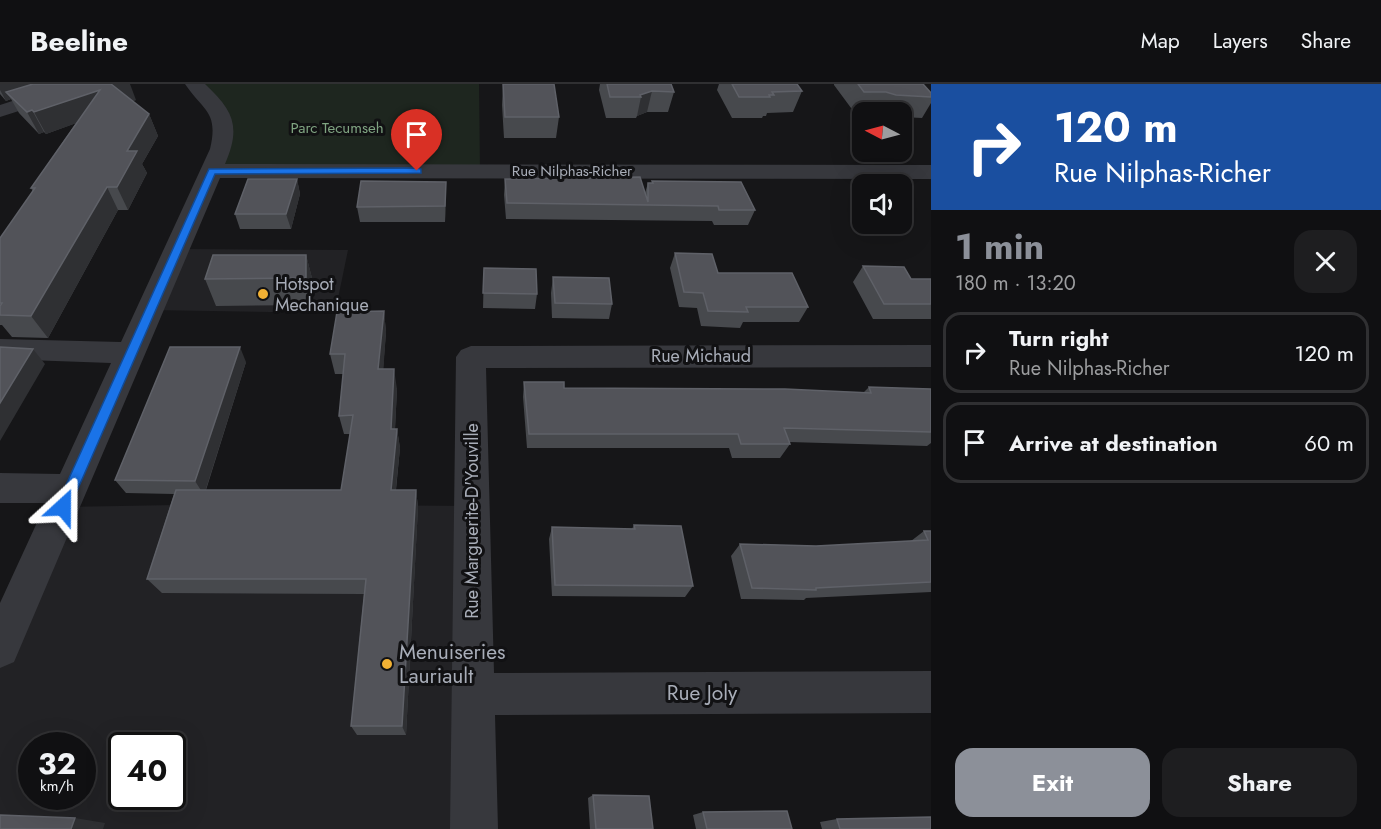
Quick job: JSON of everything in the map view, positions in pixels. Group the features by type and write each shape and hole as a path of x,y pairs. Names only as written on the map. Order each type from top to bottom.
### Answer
{"street":[{"path":"0,111 84,84"},
{"path":"0,648 212,171 225,132 224,122 213,102 194,84"},
{"name":"Rue Nilphas-Richer","path":"212,171 931,172"},
{"path":"0,349 131,353"},
{"name":"Rue Michaud","path":"471,357 931,356"},
{"name":"Rue Marguerite-D'Youville","path":"471,357 474,829"},
{"path":"0,488 71,489"},
{"name":"Rue Joly","path":"473,694 931,692"}],"shaded area":[{"path":"177,249 348,250 335,313 150,310"},
{"path":"232,504 472,506 474,829 0,829 0,648 63,507"}],"green space":[{"name":"Parc Tecumseh","path":"194,84 479,84 480,171 212,171 225,132"}],"building":[{"path":"33,84 111,84 149,114 127,151 137,151 117,187 107,187 31,316 0,315 2,303 0,303 0,238 35,188 31,188 100,90 34,112 32,110 27,112 6,92"},
{"path":"503,84 554,84 559,117 505,117"},
{"path":"607,84 671,84 674,92 652,91 640,95 641,97 610,97"},
{"path":"732,84 797,84 802,91 772,92 774,95 769,95 770,97 739,97"},
{"path":"858,84 923,84 931,93 931,97 864,92"},
{"path":"640,177 648,202 648,183 653,183 652,181 741,182 755,210 719,210 718,206 507,203 505,179"},
{"path":"248,179 297,179 286,214 235,214"},
{"path":"361,181 446,182 445,206 357,207"},
{"path":"675,253 712,254 718,273 792,273 808,307 746,307 748,312 708,311 703,293 684,292"},
{"path":"213,255 306,255 306,278 205,279"},
{"path":"863,266 904,267 911,279 931,279 931,304 884,304"},
{"path":"484,268 536,269 537,294 483,293"},
{"path":"553,277 609,278 612,304 555,303"},
{"name":"Menuiseries Lauriault","path":"384,311 378,369 394,369 391,429 397,429 391,490 416,490 402,726 351,726 366,579 147,579 176,490 341,490 353,415 339,416 345,354 330,354 337,312"},
{"path":"0,347 33,349 0,403"},
{"path":"170,347 240,347 195,481 115,480"},
{"path":"524,382 564,382 564,388 785,389 871,393 869,387 931,389 931,432 784,428 790,444 741,444 738,434 529,434"},
{"path":"634,525 681,526 693,586 555,585 552,527 635,529"},
{"path":"924,531 931,531 931,582 816,588 816,590 752,588 740,544 816,546 928,540"},
{"path":"593,795 649,796 653,829 596,829"},
{"path":"787,811 792,829 707,829 703,812"},
{"path":"0,815 75,818 71,829 0,829"},
{"path":"931,817 931,829 840,829 837,819"}],"place":[{"name":"Hotspot Mechanique","path":"263,294"},
{"name":"Menuiseries Lauriault","path":"387,664"}],"route":[{"path":"63,507 212,171 417,171"}]}
